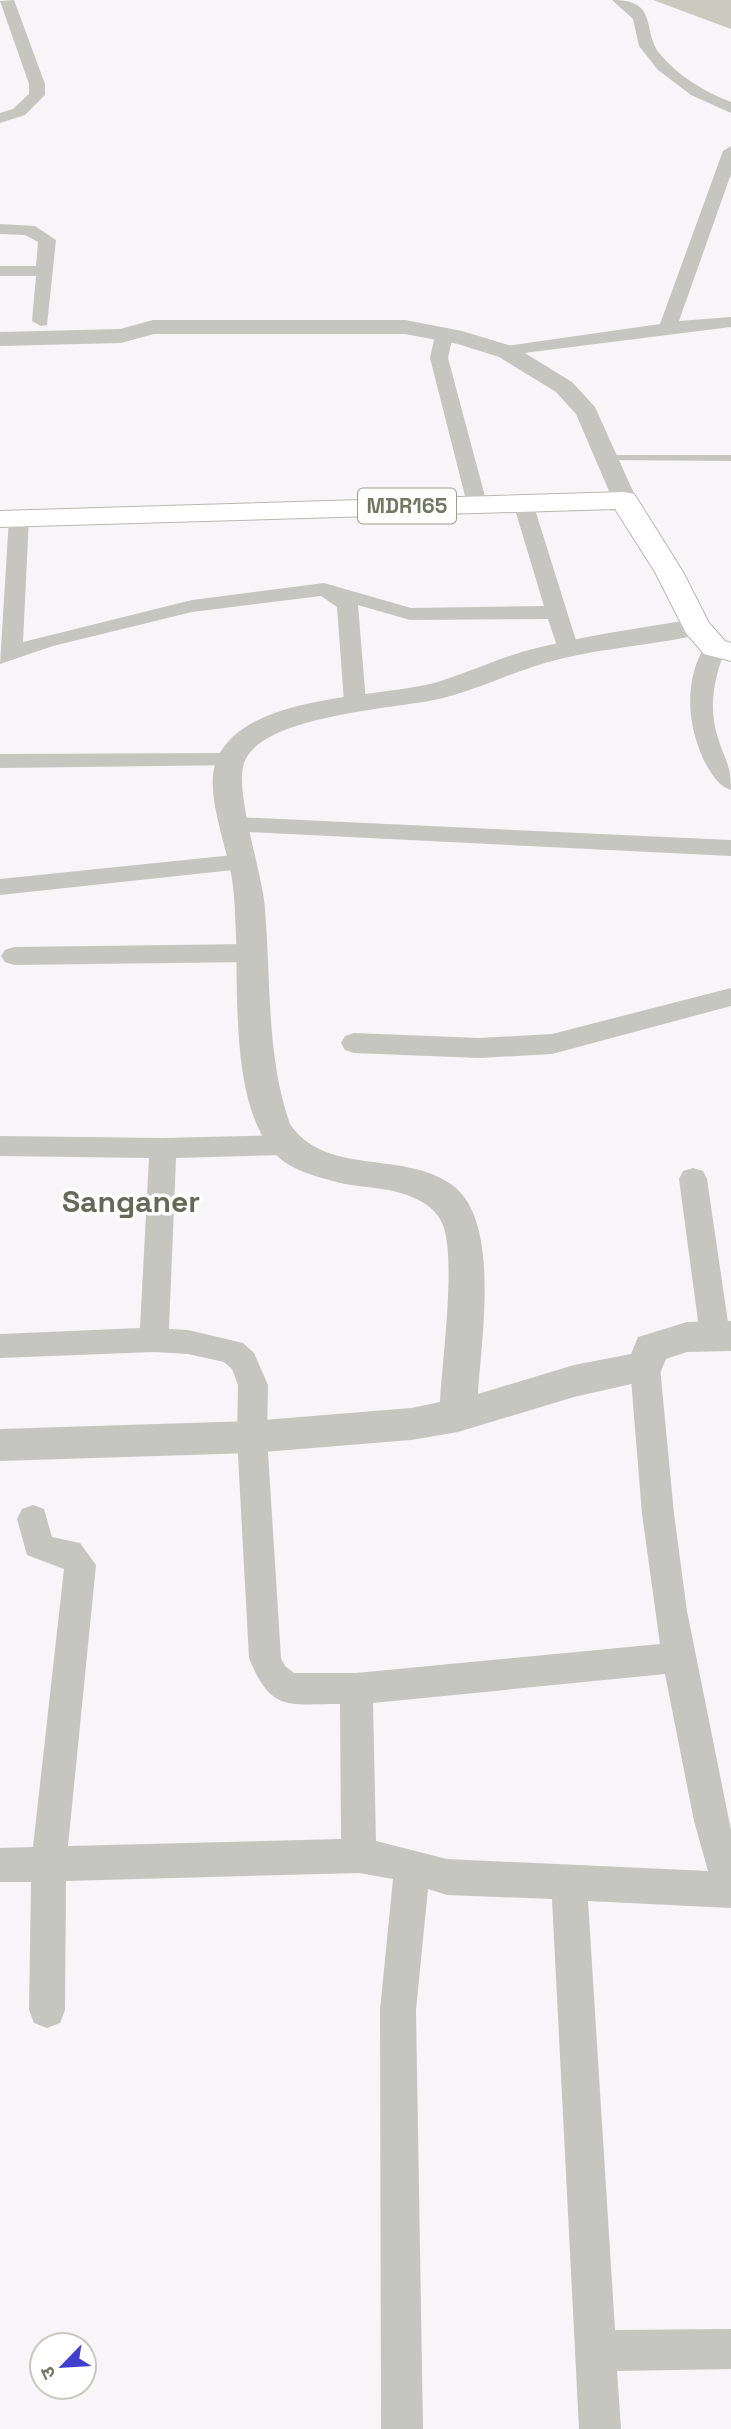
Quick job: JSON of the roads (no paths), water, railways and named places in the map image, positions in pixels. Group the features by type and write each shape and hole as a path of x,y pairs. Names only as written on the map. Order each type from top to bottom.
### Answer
{"main road":[{"name":"MDR165","path":"9,519 624,500"},
{"path":"624,500 714,642"}],"street":[{"path":"0,118 19,112 37,96 37,84 7,0"},
{"path":"619,0 635,11 644,24 646,46 659,62 679,79 731,108"},
{"path":"668,328 723,196 731,150"},
{"path":"0,229 29,230 43,236 48,246 41,321"},
{"path":"0,271 46,271"},
{"path":"0,322 124,318 153,327"},
{"path":"507,352 668,328 731,323"},
{"path":"0,339 121,336 153,327 405,327 444,335 507,352 564,387 587,412 624,500"},
{"path":"444,335 439,358 477,503"},
{"path":"523,503 568,650"},
{"path":"9,519 6,654 203,604 312,590 333,591 410,614 557,612"},
{"path":"333,591 348,606 355,702"},
{"path":"458,1416 467,1255 466,1231 458,1212 440,1192 415,1182 347,1172 301,1155 286,1145 272,1128 265,1099 243,862 228,778 230,760 253,737 272,727 326,708 440,690 513,664 568,650 714,642 701,685 702,723 710,755 731,782"},
{"path":"0,761 230,760"},
{"path":"236,825 731,848"},
{"path":"0,887 243,862"},
{"path":"14,957 252,953"},
{"path":"354,1043 479,1048 552,1044 731,998"},
{"path":"0,1146 163,1148 286,1145"},
{"path":"154,1340 163,1148"},
{"path":"693,1179 723,1336 667,1341 652,1348 645,1367 661,1550 677,1658 718,1843 731,1884"},
{"path":"0,1346 154,1340 188,1342 233,1352 244,1362 253,1385 252,1437 265,1658 272,1677 289,1688 356,1689 677,1658"},
{"path":"0,1446 252,1437 411,1424 458,1416 574,1381 645,1367"},
{"path":"33,1519 38,1545 51,1552 69,1553 80,1565 50,1862 47,2010"},
{"path":"356,1689 359,1856"},
{"path":"0,1865 359,1856 387,1860 446,1877 731,1890"},
{"path":"401,2429 397,2022 412,1869"},
{"path":"569,1882 600,2429"},
{"path":"594,2351 731,2349"}],"lane":[{"path":"606,457 731,458"}],"district":[{"name":"Sanganer","path":"131,1202"}]}
